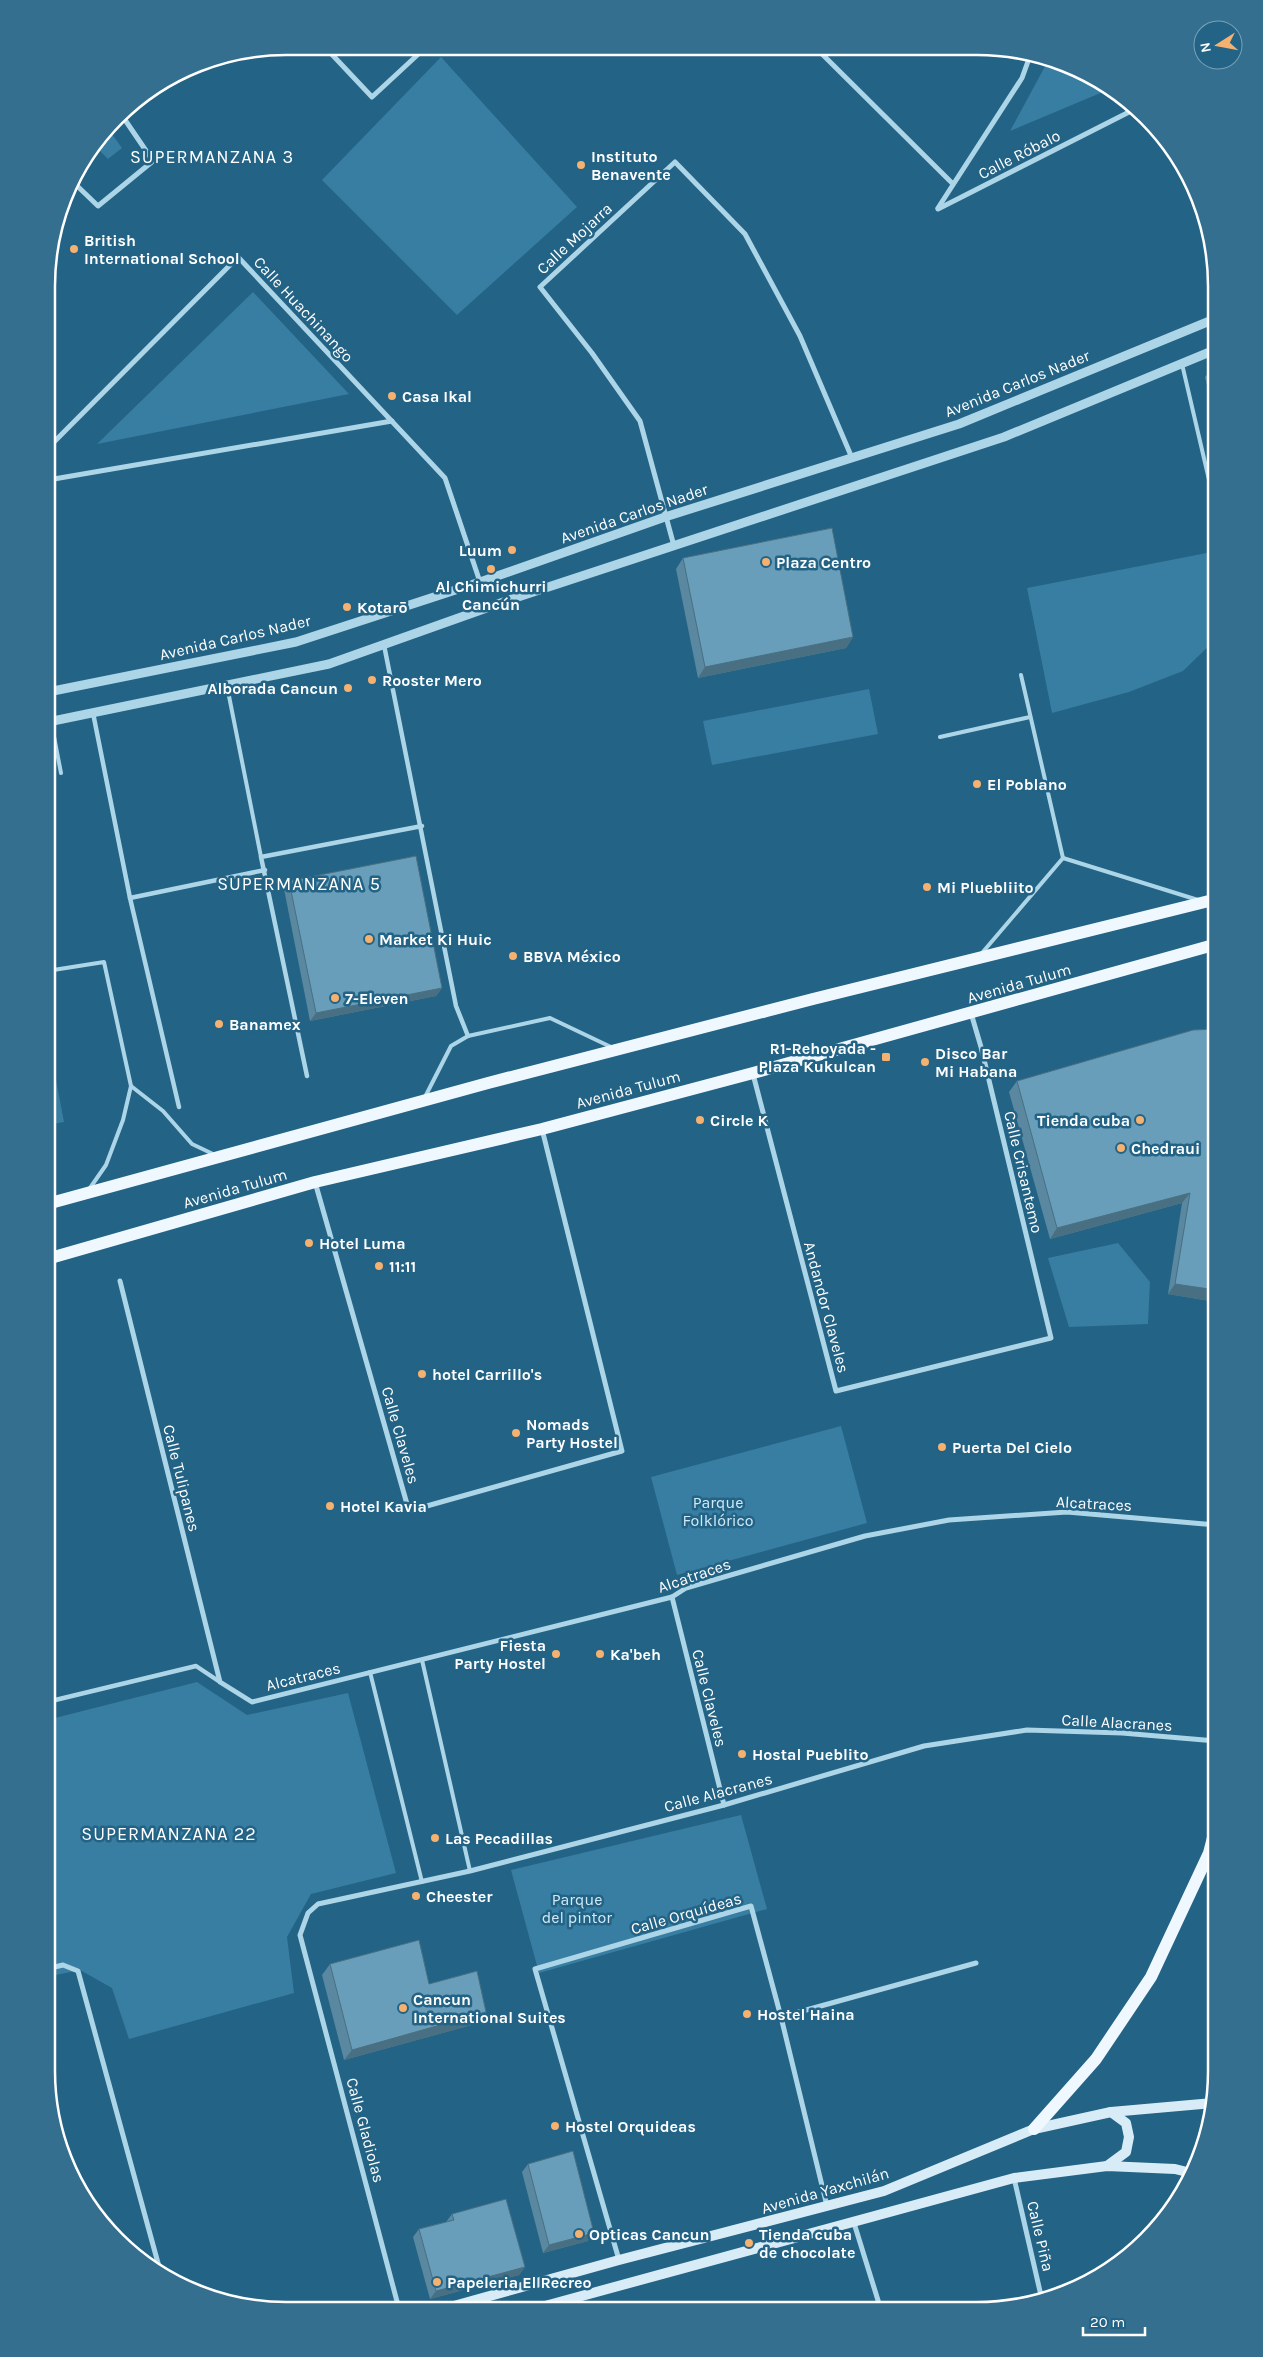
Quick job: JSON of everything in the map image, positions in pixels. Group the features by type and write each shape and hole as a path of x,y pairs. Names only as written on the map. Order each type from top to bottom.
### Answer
{"main road":[{"name":"Avenida Tulum","path":"55,1202 217,1156 618,1050 1208,902"},
{"name":"Avenida Tulum","path":"55,1257 314,1182 542,1129 753,1074 1208,946"},
{"path":"1034,2129 1096,2059 1151,1977 1208,1855"},
{"name":"Avenida Yaxchilán","path":"468,2302 619,2260 884,2191 1034,2129 1111,2112 1206,2104"},
{"path":"1107,2166 1126,2152 1129,2138 1126,2123 1111,2112"},
{"path":"563,2302 1014,2178 1107,2166 1175,2169 1185,2171"}],"street":[{"path":"332,55 372,97 417,55"},
{"path":"823,55 952,183"},
{"name":"Calle Róbalo","path":"1028,61 1022,78 952,183 938,209 1129,112"},
{"path":"78,187 98,206 153,161 125,121"},
{"name":"Calle Mojarra","path":"674,546 640,421 592,353 540,287 674,162 745,234 800,336 852,458"},
{"name":"Calle Huachinango","path":"55,441 238,257 445,478 480,582"},
{"name":"Avenida Carlos Nader","path":"55,691 296,642 480,582 665,517 959,424 1208,322"},
{"path":"55,721 329,664 1004,436 1208,353"},
{"path":"55,479 392,421"},
{"path":"384,645 422,826 456,1006 468,1036"},
{"path":"93,713 130,898 179,1107"},
{"path":"307,1076 261,857 422,826"},
{"path":"130,898 265,870"},
{"name":"Calle Crisantemo","path":"971,1013 982,1047 1051,1338"},
{"name":"Andandor Claveles","path":"753,1074 836,1391 1051,1338"},
{"name":"Calle Claveles","path":"314,1182 409,1511 622,1451 542,1129"},
{"name":"Calle Tulipanes","path":"120,1281 220,1682"},
{"name":"Alcatraces","path":"220,1682 252,1702 672,1597 686,1588 865,1536 949,1520 1067,1512 1208,1524"},
{"name":"Calle Claveles","path":"672,1597 724,1805"},
{"path":"55,1700 196,1666 220,1682"},
{"name":"Calle Alacranes","path":"306,1957 300,1935 308,1913 318,1904 470,1871 724,1805 924,1746 1027,1730 1122,1733 1208,1740"},
{"name":"Calle Orquídeas","path":"619,2260 535,1969 751,1906 781,2017 827,2206"},
{"name":"Calle Gladiolas","path":"306,1957 397,2302"},
{"path":"781,2017 976,1963"},
{"path":"55,1967 63,1965 78,1971 158,2264"},
{"name":"Calle Piña","path":"1014,2178 1040,2293"},
{"path":"854,2222 879,2302"}],"lane":[{"path":"1182,364 1208,475"},
{"path":"1020,675 1063,858"},
{"path":"227,686 261,857"},
{"path":"940,737 1030,717"},
{"path":"55,745 61,773"},
{"path":"1063,858 1208,900"},
{"path":"977,959 1063,858"},
{"path":"55,970 104,962 131,1086 123,1120 106,1165 87,1192"},
{"path":"423,1102 451,1046 468,1036 550,1018 618,1050"},
{"path":"131,1086 163,1111 192,1144 217,1156"},
{"path":"422,1660 470,1871"},
{"path":"370,1672 422,1882"}],"green space":[{"path":"441,57 577,207 457,315 322,180"},
{"path":"1046,65 1079,79 1103,92 1010,131"},
{"path":"112,134 122,148 108,159 99,150"},
{"path":"253,292 349,394 97,444"},
{"path":"1208,553 1208,647 1183,671 1129,692 1052,713 1027,588"},
{"path":"869,689 878,734 712,765 703,721"},
{"path":"55,1075 64,1122 55,1124"},
{"path":"1118,1243 1150,1282 1148,1324 1069,1327 1048,1258"},
{"name":"Parque Folklórico","path":"841,1426 867,1523 677,1575 651,1477"},
{"path":"197,1682 247,1715 348,1693 396,1873 311,1894 287,1937 294,1993 129,2039 112,1988 80,1970 55,1975 55,1718"},
{"name":"Parque del pintor","path":"741,1815 767,1909 539,1973 511,1870"}],"building":[{"path":"832,528 853,637 705,667 683,558"},
{"path":"416,856 442,988 316,1013 289,881"},
{"name":"Chedraui","path":"1208,1029 1208,1289 1175,1284 1190,1193 1057,1228 1017,1081 1193,1030"},
{"name":"Cancun International Suites","path":"419,1940 429,1984 477,1971 486,2012 352,2050 330,1964"},
{"path":"573,2151 594,2233 549,2245 528,2164"},
{"path":"506,2199 525,2267 436,2291 419,2229 454,2220 452,2214"}],"place":[{"name":"Instituto Benavente","path":"581,165"},
{"name":"British International School","path":"74,249"},
{"name":"Casa Ikal","path":"392,396"},
{"name":"Luum","path":"512,550"},
{"name":"Plaza Centro","path":"766,562"},
{"name":"Al Chimichurri Cancún","path":"491,569"},
{"name":"Kotarō","path":"347,607"},
{"name":"Rooster Mero","path":"372,680"},
{"name":"Alborada Cancun","path":"348,688"},
{"name":"El Poblano","path":"977,784"},
{"name":"Mi Pluebliito","path":"927,887"},
{"name":"Market Ki Huic","path":"369,939"},
{"name":"BBVA México","path":"513,956"},
{"name":"7-Eleven","path":"335,998"},
{"name":"Banamex","path":"219,1024"},
{"name":"R1-Rehoyada - Plaza Kukulcan","path":"886,1057"},
{"name":"Disco Bar Mi Habana","path":"925,1062"},
{"name":"Circle K","path":"700,1120"},
{"name":"Tienda cuba","path":"1140,1120"},
{"name":"Chedraui","path":"1121,1148"},
{"name":"Hotel Luma","path":"309,1243"},
{"name":"11:11","path":"379,1266"},
{"name":"hotel Carrillo's","path":"422,1374"},
{"name":"Nomads Party Hostel","path":"516,1433"},
{"name":"Puerta Del Cielo","path":"942,1447"},
{"name":"Hotel Kavia","path":"330,1506"},
{"name":"Fiesta Party Hostel","path":"556,1654"},
{"name":"Ka'beh","path":"600,1654"},
{"name":"Hostal Pueblito","path":"742,1754"},
{"name":"Las Pecadillas","path":"435,1838"},
{"name":"Cheester","path":"416,1896"},
{"name":"Cancun International Suites","path":"403,2008"},
{"name":"Hostel Haina","path":"747,2014"},
{"name":"Hostel Orquideas","path":"555,2126"},
{"name":"Opticas Cancun","path":"579,2234"},
{"name":"Tienda cuba de chocolate","path":"749,2243"},
{"name":"Papeleria El Recreo","path":"437,2282"}],"district":[{"name":"SUPERMANZANA 3","path":"212,157"},
{"name":"SUPERMANZANA 5","path":"299,884"},
{"name":"SUPERMANZANA 22","path":"169,1834"}]}
